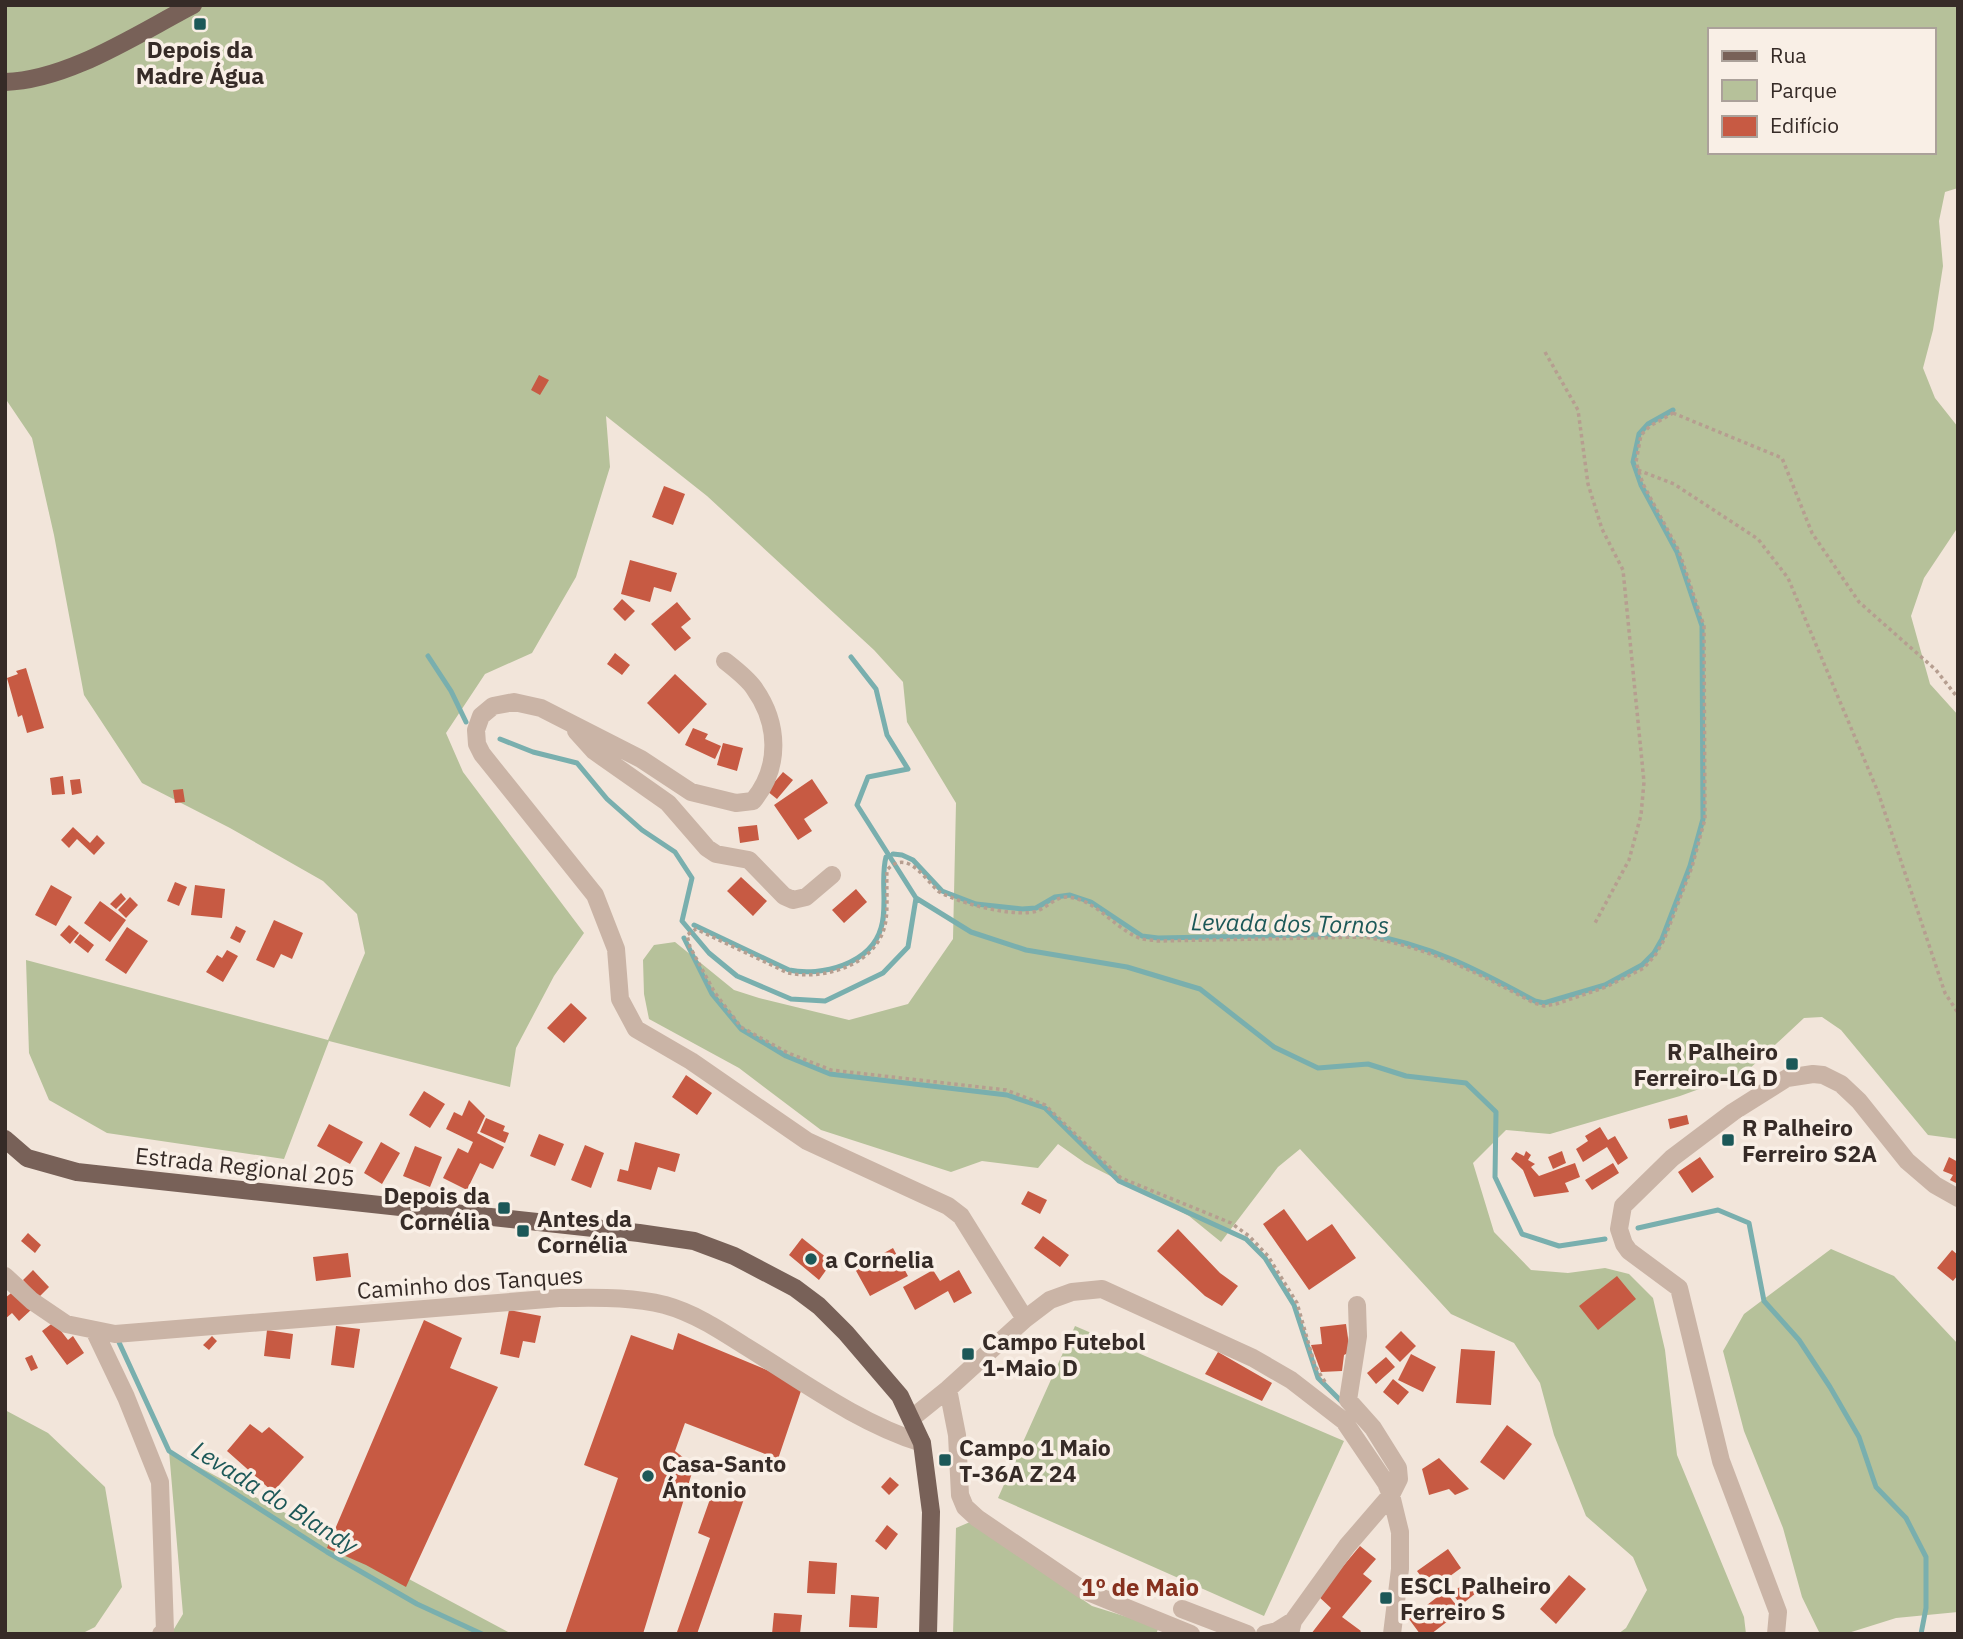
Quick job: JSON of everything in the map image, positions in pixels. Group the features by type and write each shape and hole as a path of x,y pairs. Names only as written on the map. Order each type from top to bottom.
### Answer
{"main road":[{"path":"5,82 44,76 67,68 193,5"},
{"name":"Estrada Regional 205","path":"5,1139 27,1158 77,1172 639,1233 694,1241 766,1271 819,1306 846,1333 900,1396 912,1418 922,1443 931,1512 928,1634"}],"street":[{"path":"726,661 753,686 769,713 774,735 771,765 765,786 753,801 736,803 691,792 641,759 541,708 514,702 493,706 481,716 475,737 482,754 494,770 595,895 616,949 620,999 636,1029 691,1061 807,1141 948,1206 961,1216 1025,1319"},
{"path":"572,725 594,751 668,803 708,848 716,854 749,860 784,896 793,900 806,897 832,875"},
{"path":"1776,1634 1779,1612 1721,1461 1679,1288 1629,1251 1619,1229 1620,1213 1627,1200 1672,1158 1734,1112 1787,1078 1813,1074 1823,1075 1842,1084 1907,1161 1935,1185 1958,1198"},
{"name":"Caminho dos Tanques","path":"5,1276 32,1301 66,1324 115,1334 559,1298 628,1298 667,1306 703,1320 867,1421 896,1435 922,1443"},
{"path":"912,1418 1050,1300 1072,1292 1102,1289 1252,1358 1291,1380 1345,1421 1373,1462 1391,1495 1400,1532 1400,1569 1392,1634"},
{"path":"1265,1634 1292,1627 1347,1546 1391,1495 1399,1479 1398,1468 1373,1428 1348,1400 1358,1336 1357,1305"},
{"path":"94,1330 126,1397 160,1482 164,1631 161,1634"},
{"path":"948,1389 957,1435 960,1494 965,1507 1083,1590 1191,1634"},
{"path":"1182,1609 1247,1634"}],"path":[{"path":"1545,352 1578,410 1588,484 1602,529 1622,570 1644,782 1641,815 1629,860 1595,923"},
{"path":"1348,1400 1339,1396 1321,1377 1315,1366 1297,1303 1268,1256 1249,1236 1231,1223 1121,1178 1045,1105 1006,1090 831,1070 788,1053 741,1027 715,993 690,947 687,935 696,929 788,973 830,973 847,968 872,949 884,929 887,870 894,864 907,862 914,865 941,893 975,907 1037,911 1056,899 1069,898 1090,905 1141,939 1158,941 1364,937 1385,940 1450,960 1544,1006 1606,987 1644,968 1664,940 1692,867 1705,819 1704,626 1679,551 1636,462 1641,435 1650,426 1674,412 1782,458 1812,533 1859,602 1936,670 1958,698"},
{"path":"1638,470 1674,484 1758,540 1788,578 1878,792 1945,993 1958,1013"}],"green space":[{"path":"5,5 1958,5 1958,188 1945,192 1939,221 1943,266 1933,330 1923,368 1935,398 1958,427 1958,527 1924,578 1911,616 1930,684 1958,715 1958,1139 1928,1135 1841,1030 1822,1017 1804,1018 1746,1072 1680,1096 1550,1134 1506,1130 1473,1163 1494,1232 1531,1270 1568,1273 1605,1268 1629,1274 1653,1298 1665,1350 1677,1455 1744,1617 1746,1634 1618,1634 1626,1628 1647,1590 1633,1557 1586,1516 1554,1435 1540,1383 1514,1343 1451,1314 1300,1149 1278,1167 1221,1242 1189,1216 1085,1163 1058,1144 1038,1168 982,1161 951,1172 821,1130 739,1068 649,1019 644,994 643,960 654,945 675,942 734,990 759,998 849,1020 908,1004 953,939 956,803 907,722 903,682 874,650 707,496 606,416 610,467 576,577 532,653 485,674 446,733 463,772 584,933 554,976 516,1048 510,1087 329,1041 284,1159 107,1133 49,1100 29,1053 26,960 328,1040 365,953 357,914 323,881 230,828 142,783 84,695 54,535 32,438 5,398"},
{"path":"1831,1249 1894,1276 1958,1344 1958,1612 1896,1618 1845,1634 1820,1634 1802,1597 1783,1528 1744,1431 1723,1351 1744,1314"},
{"path":"1075,1326 1344,1441 1264,1616 998,1498"},
{"path":"5,1410 48,1433 105,1487 122,1587 95,1627 81,1634 5,1634"},
{"path":"169,1451 512,1634 171,1634 183,1614"},
{"path":"970,1522 1092,1606 1159,1627 1156,1634 953,1634 956,1528"}],"building":[{"path":"539,375 549,380 540,395 531,390"},
{"path":"664,486 685,494 673,525 652,517"},
{"path":"630,560 677,573 671,592 654,587 650,602 621,594"},
{"path":"622,599 635,611 625,621 613,609"},
{"path":"677,602 691,619 681,627 691,638 675,651 651,624"},
{"path":"615,653 630,665 622,675 607,664"},
{"path":"26,668 44,728 27,733 22,715 18,717 7,678"},
{"path":"675,674 707,704 679,734 647,703"},
{"path":"693,728 708,734 705,739 721,746 715,759 685,745"},
{"path":"723,743 743,748 737,771 717,765"},
{"path":"783,772 793,780 777,799 767,791"},
{"path":"63,776 65,794 52,795 50,778"},
{"path":"80,779 82,793 72,795 70,780"},
{"path":"812,779 828,803 804,819 812,831 798,840 774,805"},
{"path":"183,789 185,802 175,803 173,790"},
{"path":"757,825 759,840 740,843 738,827"},
{"path":"73,827 90,843 97,835 105,843 94,855 77,839 69,848 61,840"},
{"path":"741,877 767,901 753,916 727,891"},
{"path":"175,882 187,887 179,906 167,901"},
{"path":"51,885 72,897 56,926 35,915"},
{"path":"195,885 225,889 222,918 191,915"},
{"path":"856,889 867,902 844,923 832,910"},
{"path":"121,893 126,899 116,909 110,904"},
{"path":"130,897 138,905 126,918 118,910"},
{"path":"100,901 126,920 110,942 84,923"},
{"path":"274,920 303,933 292,959 281,954 274,968 256,960"},
{"path":"69,925 79,933 70,944 60,935"},
{"path":"236,926 246,931 240,943 230,938"},
{"path":"127,927 148,941 126,974 105,960"},
{"path":"80,934 94,945 88,953 74,942"},
{"path":"227,950 238,956 223,982 206,972 217,955 222,958"},
{"path":"571,1003 587,1018 564,1043 547,1028"},
{"path":"686,1075 712,1093 697,1115 672,1097"},
{"path":"424,1091 445,1104 430,1128 409,1115"},
{"path":"469,1100 485,1116 477,1133 504,1147 493,1169 480,1163 467,1190 443,1178 458,1148 468,1153 473,1142 446,1129 454,1112 462,1116"},
{"path":"1687,1115 1689,1124 1670,1129 1668,1119"},
{"path":"486,1118 505,1126 503,1131 509,1133 505,1143 480,1132"},
{"path":"329,1124 363,1142 350,1164 317,1146"},
{"path":"1600,1127 1608,1140 1615,1136 1628,1158 1618,1165 1607,1147 1583,1162 1576,1149 1588,1141 1585,1136"},
{"path":"539,1134 564,1144 555,1166 530,1156"},
{"path":"381,1142 400,1153 382,1184 364,1173"},
{"path":"635,1142 680,1154 675,1172 658,1167 651,1190 617,1181 620,1169 628,1171"},
{"path":"585,1145 604,1153 591,1188 571,1180"},
{"path":"415,1146 442,1157 430,1187 403,1176"},
{"path":"1526,1151 1531,1155 1528,1160 1535,1164 1531,1167 1539,1176 1575,1163 1580,1177 1565,1183 1569,1192 1534,1197 1523,1170 1511,1159 1516,1152 1524,1156"},
{"path":"1562,1151 1566,1163 1553,1169 1548,1157"},
{"path":"1700,1157 1714,1177 1692,1193 1678,1172"},
{"path":"1949,1157 1958,1162 1958,1184 1950,1180 1953,1175 1943,1171"},
{"path":"1613,1163 1619,1173 1592,1190 1585,1180"},
{"path":"1028,1191 1047,1200 1040,1214 1021,1204"},
{"path":"1284,1209 1307,1241 1332,1224 1356,1258 1309,1290 1263,1224"},
{"path":"1178,1229 1220,1273 1238,1286 1222,1306 1205,1296 1157,1251"},
{"path":"28,1233 41,1245 35,1253 21,1241"},
{"path":"1043,1236 1069,1255 1060,1267 1034,1248"},
{"name":"a Cornelia","path":"802,1238 832,1262 819,1280 789,1255"},
{"path":"893,1248 908,1276 870,1296 855,1269"},
{"path":"1952,1250 1958,1255 1958,1275 1953,1281 1937,1268"},
{"path":"348,1253 351,1277 316,1281 313,1257"},
{"path":"33,1270 49,1287 39,1297 23,1280"},
{"path":"933,1270 940,1281 959,1270 972,1293 954,1303 948,1291 915,1310 903,1287"},
{"path":"1617,1276 1636,1299 1598,1330 1579,1306"},
{"path":"15,1290 32,1309 19,1321 12,1313 5,1319 5,1298"},
{"path":"509,1310 541,1316 535,1343 523,1341 519,1358 500,1354"},
{"path":"424,1320 462,1338 450,1368 498,1387 406,1587 327,1548"},
{"path":"54,1322 68,1340 73,1336 84,1353 67,1365 42,1331"},
{"path":"1346,1324 1350,1352 1344,1355 1342,1371 1321,1372 1311,1345 1322,1344 1320,1327"},
{"path":"336,1326 360,1329 354,1368 331,1365"},
{"path":"267,1330 293,1334 290,1359 264,1356"},
{"path":"1401,1331 1416,1346 1400,1362 1385,1347"},
{"path":"678,1333 803,1385 778,1459 685,1423 675,1451 694,1466 643,1634 565,1634 618,1478 584,1465 631,1335 673,1350"},
{"path":"212,1336 217,1341 209,1350 203,1345"},
{"path":"1461,1349 1495,1351 1491,1405 1456,1403"},
{"path":"1218,1352 1272,1383 1262,1401 1205,1374"},
{"path":"1411,1354 1436,1367 1423,1392 1398,1380"},
{"path":"32,1355 38,1368 31,1371 25,1358"},
{"path":"1386,1357 1395,1367 1376,1384 1367,1373"},
{"path":"1393,1379 1409,1392 1398,1405 1383,1392"},
{"path":"250,1424 262,1433 269,1427 304,1457 273,1492 227,1451"},
{"path":"1507,1425 1532,1444 1504,1480 1480,1462"},
{"path":"1439,1458 1469,1489 1455,1495 1449,1489 1429,1495 1422,1469"},
{"path":"890,1477 899,1485 889,1495 881,1487"},
{"path":"715,1485 745,1496 697,1634 683,1634 677,1632 710,1538 698,1533"},
{"path":"887,1525 898,1534 886,1550 875,1541"},
{"path":"1360,1546 1376,1559 1363,1574 1372,1581 1342,1617 1361,1631 1359,1634 1311,1634 1331,1608 1318,1596"},
{"path":"1448,1549 1461,1568 1431,1590 1417,1571"},
{"path":"809,1561 837,1563 835,1594 807,1593"},
{"path":"1569,1575 1586,1589 1556,1624 1540,1609"},
{"path":"1467,1581 1476,1593 1461,1605 1452,1593"},
{"path":"1445,1591 1461,1611 1431,1634 1420,1634 1409,1619"},
{"path":"851,1595 879,1597 877,1628 849,1627"},
{"path":"774,1613 802,1615 800,1634 772,1634"}],"waterway":[{"name":"Levada dos Tornos","path":"893,854 913,860 942,891 976,904 1036,908 1055,897 1070,895 1091,902 1142,936 1158,938 1364,934 1388,938 1432,951 1544,1003 1605,985 1642,965 1654,953 1662,939 1690,866 1703,819 1702,626 1677,552 1641,485 1633,462 1639,434 1648,424 1673,410"},
{"path":"428,656 451,691 466,722"},
{"path":"851,657 876,689 887,735 908,769 868,777 857,805 916,898 971,932 1026,950 1127,967 1200,989 1274,1047 1318,1068 1368,1064 1406,1076 1466,1083 1496,1112 1495,1177 1522,1234 1559,1246 1605,1239"},
{"path":"500,739 533,752 577,763 607,799 642,830 675,852 692,878 682,921 709,953 737,976 791,999 825,1001 883,973 908,947 916,898"},
{"name":"Levada dos Tornos","path":"694,925 789,970 815,971 843,965 867,951 881,928 886,857"},
{"name":"Levada dos Tornos","path":"684,938 712,994 741,1029 786,1056 830,1074 1007,1095 1045,1108 1119,1181 1246,1239 1265,1258 1294,1305 1318,1378 1342,1402"},
{"path":"1638,1228 1718,1210 1749,1223 1764,1301 1799,1340 1830,1387 1859,1437 1876,1487 1906,1518 1926,1557 1926,1608 1921,1634"},
{"name":"Levada do Blandy","path":"117,1338 169,1451 327,1552 417,1604 482,1634"}],"place":[{"name":"Depois da Madre Água","path":"200,24"},
{"name":"R Palheiro Ferreiro-LG D","path":"1792,1064"},
{"name":"R Palheiro Ferreiro S2A","path":"1728,1140"},
{"name":"Depois da Cornélia","path":"504,1208"},
{"name":"Antes da Cornélia","path":"523,1231"},
{"name":"a Cornelia","path":"811,1259"},
{"name":"Campo Futebol 1-Maio D","path":"968,1354"},
{"name":"Campo 1 Maio T-36A Z 24","path":"945,1460"},
{"name":"Casa-Santo Ántonio","path":"648,1476"},
{"name":"ESCL Palheiro Ferreiro S","path":"1386,1598"}],"district":[{"name":"1º de Maio","path":"1140,1587"}]}
